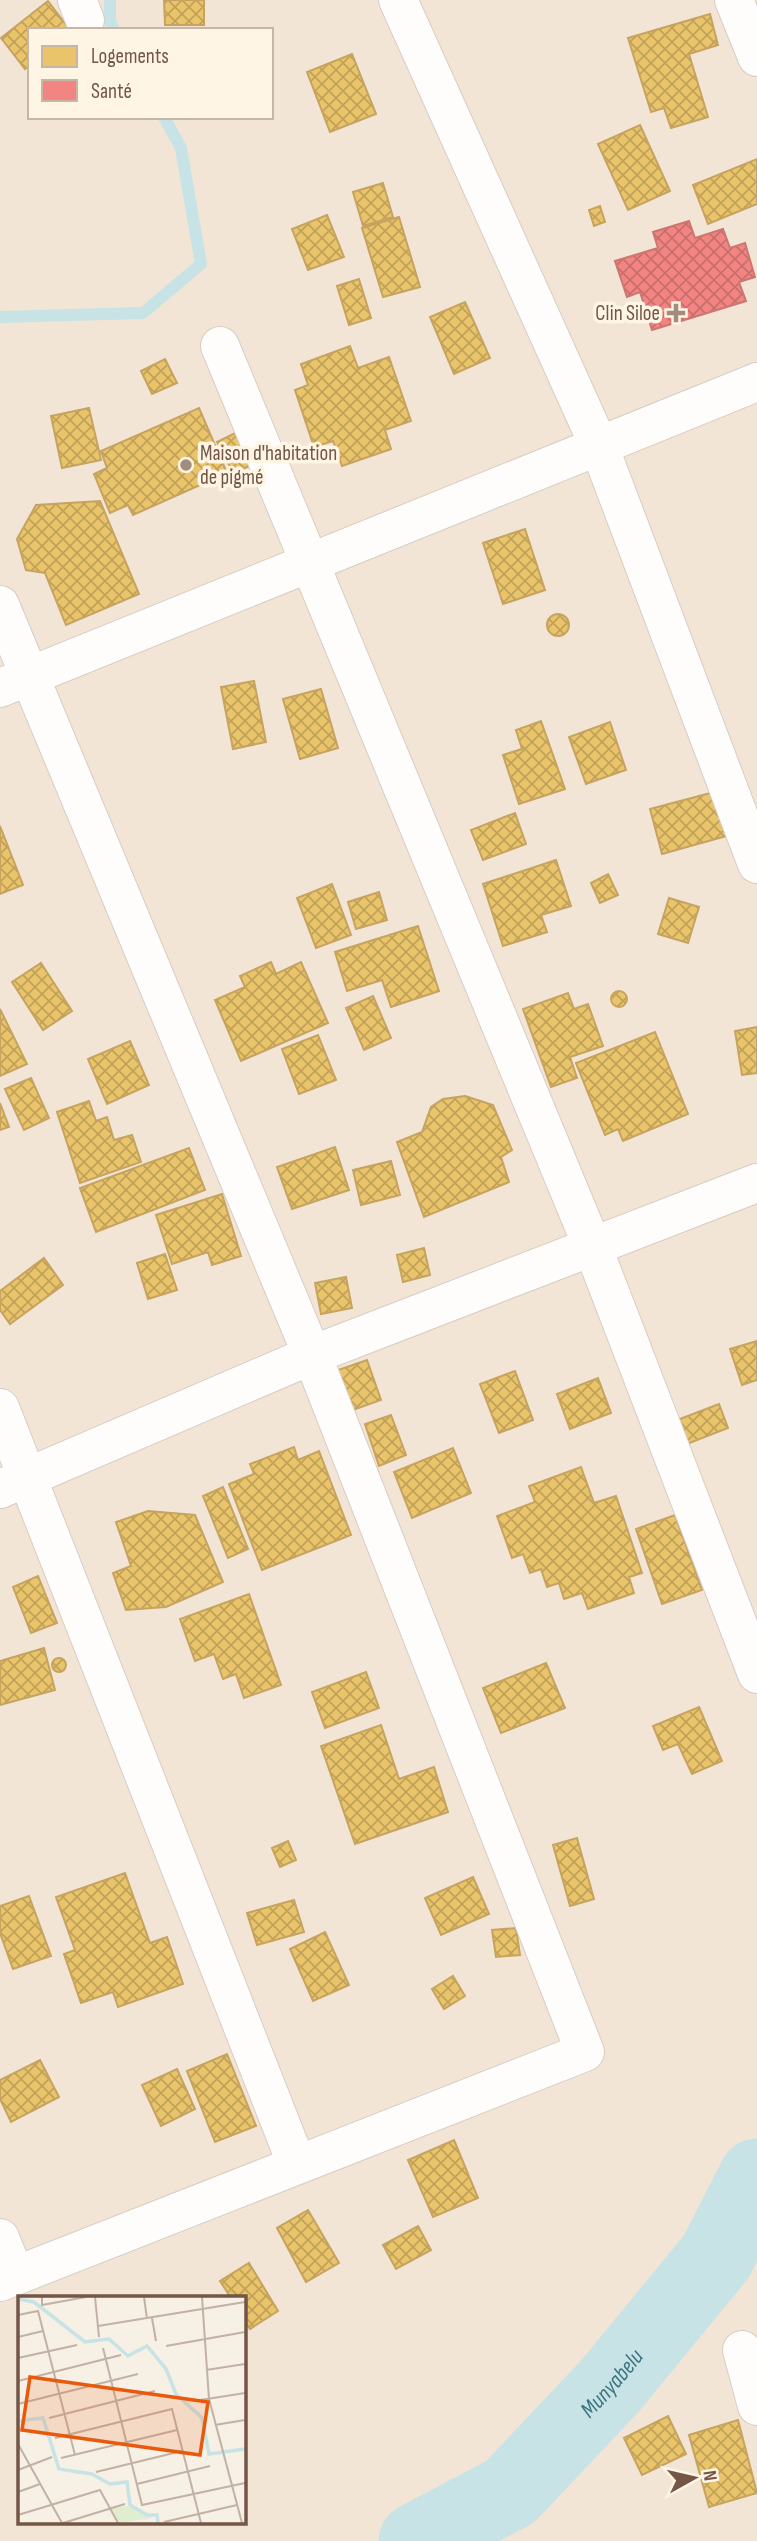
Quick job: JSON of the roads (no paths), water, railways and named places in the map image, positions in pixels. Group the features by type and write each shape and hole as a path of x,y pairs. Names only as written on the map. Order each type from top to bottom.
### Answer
{"street":[{"path":"398,0 599,446 757,864"},
{"path":"734,0 757,57"},
{"path":"219,346 593,1248 757,1674"},
{"path":"16,682 757,382"},
{"path":"0,605 16,682 313,1355 586,2052 8,2279 0,2238"},
{"path":"14,1483 313,1355 757,1183"},
{"path":"0,1408 14,1483 297,2165"},
{"path":"742,2350 757,2406"}],"waterway":[{"path":"110,0 110,22 113,28"},
{"path":"0,317 143,313 201,264 181,148 165,119"},
{"name":"Munyabelu","path":"417,2541 510,2492 610,2386 716,2257 757,2177"}],"place":[{"name":"Clin Siloe","path":"676,313"},
{"name":"Maison d'habitation de pigmé","path":"186,465"}]}
